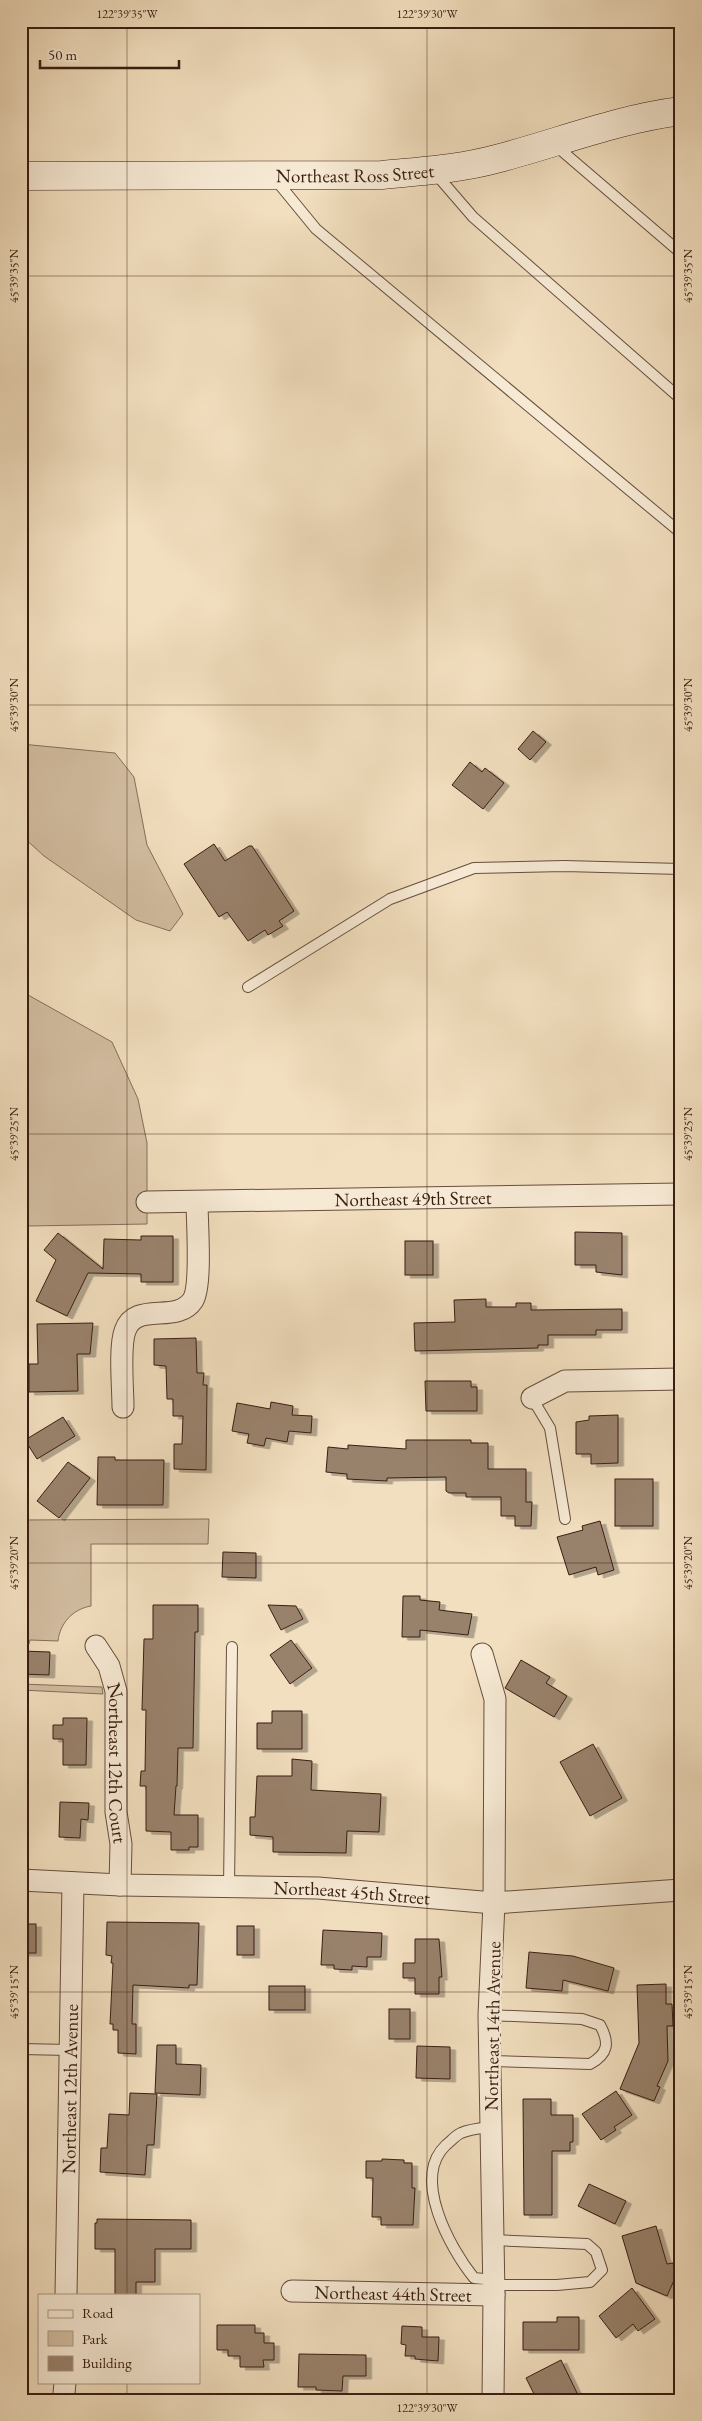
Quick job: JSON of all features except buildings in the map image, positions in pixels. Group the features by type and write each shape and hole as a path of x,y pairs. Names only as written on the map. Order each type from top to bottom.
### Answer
{"street":[{"name":"Northeast Ross Street","path":"21,176 382,175 433,170 494,159 597,128 681,111"},
{"name":"Northeast 49th Street","path":"147,1202 681,1194"},
{"path":"123,1407 123,1338 129,1323 144,1314 179,1311 192,1301 196,1293 197,1202"},
{"path":"532,1398 565,1381 681,1379"},
{"name":"Northeast 12th Court","path":"96,1646 109,1666 116,1691 116,1812 121,1844 120,1885"},
{"name":"Northeast 14th Avenue","path":"482,1654 495,1699 494,1903 490,2015 494,2287 493,2400"},
{"name":"Northeast 45th Street","path":"21,1880 120,1885 318,1888 494,1903 681,1890"},
{"name":"Northeast 12th Avenue","path":"66,2294 73,1883"},
{"name":"Northeast 44th Street","path":"292,2291 494,2287"}],"lane":[{"path":"552,142 681,253"},
{"path":"433,170 473,217 681,399"},
{"path":"273,176 316,229 681,533"},
{"path":"248,987 390,899 474,868 564,866 681,869"},
{"path":"532,1398 550,1428 565,1519"},
{"path":"229,1887 232,1647"},
{"path":"490,2015 582,2019 600,2025 607,2038 606,2048 598,2060 590,2064 490,2061"},
{"path":"21,2049 70,2050"},
{"path":"491,2127 459,2133 443,2149 433,2166 432,2182 437,2208 455,2250 474,2278 494,2287 557,2285 590,2282 602,2270 596,2252 587,2244 493,2240"}],"green space":[{"path":"21,744 115,753 134,777 147,845 183,914 170,931 136,920 44,856 21,835"},
{"path":"21,991 112,1042 138,1099 147,1143 147,1224 27,1226 21,1399"},
{"path":"209,1519 208,1544 91,1544 91,1606 79,1610 68,1618 61,1628 58,1641 30,1640 28,1647 21,1648 21,1520"},
{"path":"21,1684 102,1687 103,1694 21,1690"}]}
